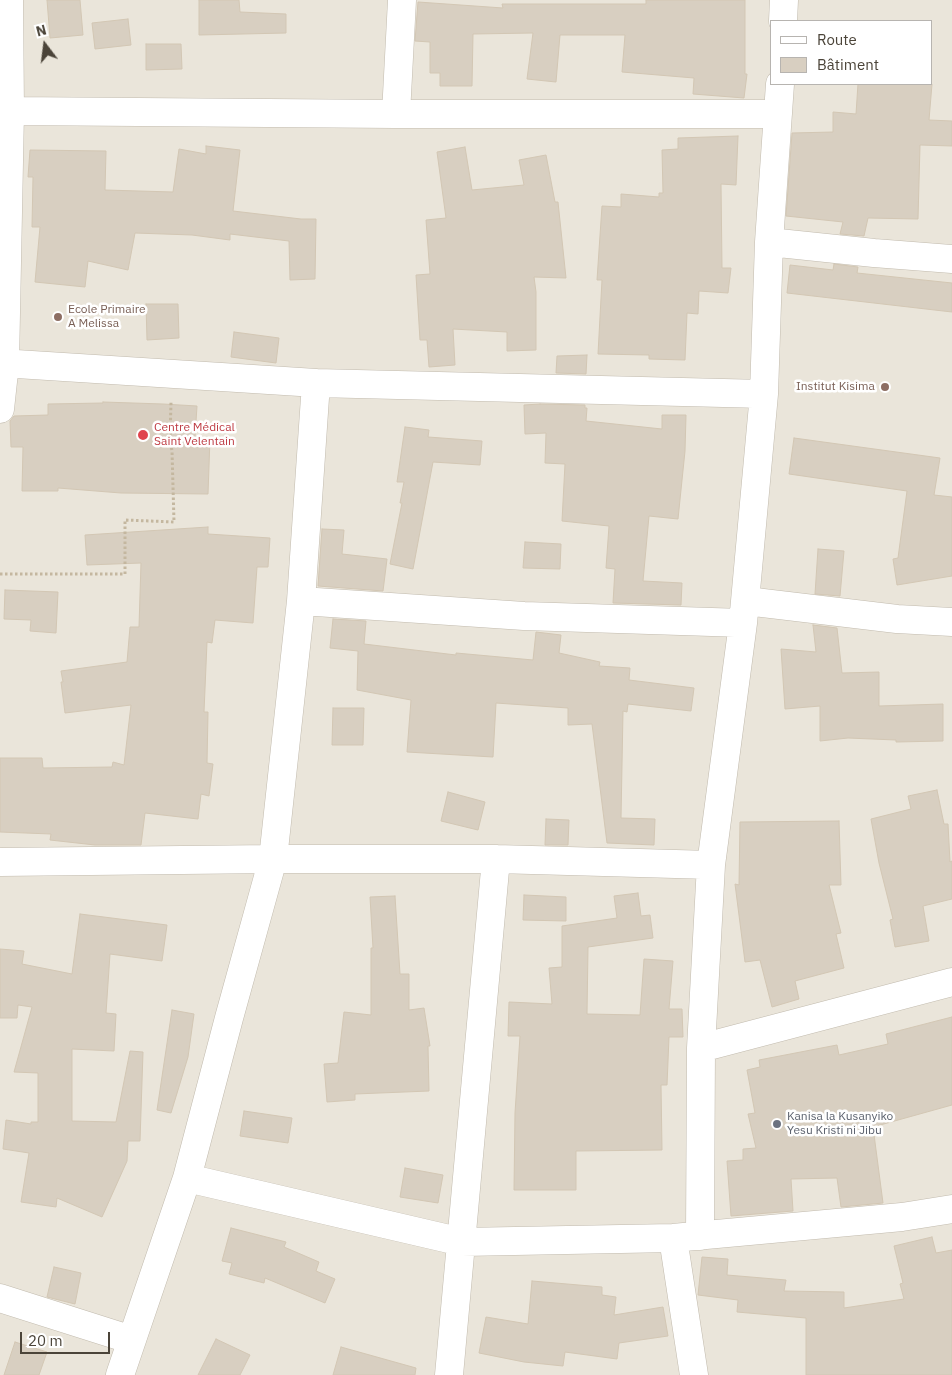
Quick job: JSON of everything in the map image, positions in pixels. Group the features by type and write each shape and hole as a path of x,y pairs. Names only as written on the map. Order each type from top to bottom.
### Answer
{"street":[{"path":"0,409 10,111 9,0"},
{"path":"396,114 402,0"},
{"path":"783,20 784,0"},
{"path":"700,1236 701,1048 711,865 745,612 764,394 770,242 780,85"},
{"path":"10,111 778,114"},
{"path":"770,242 952,259"},
{"path":"2,363 316,383 764,394"},
{"path":"120,1375 187,1178 229,1018 274,859 302,601 316,383"},
{"path":"302,601 524,616 745,612 952,622"},
{"path":"0,862 496,859 711,865"},
{"path":"449,1375 496,859"},
{"path":"701,1048 952,982"},
{"path":"187,1178 462,1242 673,1238 902,1217 952,1209"},
{"path":"673,1238 694,1375"},
{"path":"0,1298 132,1340"}],"path":[{"path":"0,574 125,574 125,520 174,522 170,440 172,374"}],"shaded area":[{"path":"0,0 952,0 952,1375 0,1375"}],"building":[{"path":"47,0 80,0 83,35 50,38"},
{"path":"199,0 239,0 240,12 286,14 286,33 199,35"},
{"path":"646,0 745,0 745,74 747,74 744,98 693,94 694,78 622,72 625,35 560,35 556,82 527,79 533,33 473,34 472,86 440,86 440,73 430,73 430,42 415,41 418,2 503,8 502,4 646,4"},
{"path":"128,19 131,45 95,49 92,23"},
{"path":"146,44 181,44 182,69 146,70"},
{"path":"858,85 932,85 929,120 952,121 952,146 920,145 918,219 868,218 864,236 840,234 843,222 786,216 792,133 833,132 833,112 856,114"},
{"path":"738,136 736,185 721,184 722,268 731,268 728,293 699,291 698,314 687,313 685,360 649,359 649,355 598,354 602,280 597,280 602,206 621,207 621,194 659,197 659,193 663,193 662,150 678,149 678,138"},
{"path":"206,146 240,150 233,211 316,219 315,279 290,280 289,241 230,234 230,240 192,235 135,233 128,270 88,261 85,287 35,282 40,227 32,227 33,177 28,177 30,150 106,151 105,190 173,192 179,149 206,154"},
{"path":"465,147 472,190 524,185 519,160 546,155 555,202 558,202 566,278 534,277 536,292 536,350 507,351 507,332 453,329 455,365 429,367 427,340 420,340 416,275 430,274 426,220 446,218 437,152"},
{"path":"834,264 858,267 857,273 952,283 952,312 787,293 790,265 833,270"},
{"path":"146,304 178,304 179,338 147,340"},
{"path":"234,332 279,338 276,363 231,357"},
{"path":"587,355 586,374 556,373 557,356"},
{"path":"103,402 197,406 195,437 210,438 208,494 121,493 58,488 58,491 22,491 23,447 11,447 10,421 14,416 48,415 48,404"},
{"path":"524,405 585,405 585,408 587,408 586,421 662,429 662,415 686,415 685,451 678,519 649,516 643,581 682,583 681,605 613,603 615,569 606,568 609,526 562,521 565,464 545,463 546,433 525,434"},
{"path":"405,427 429,430 428,437 482,441 480,465 433,462 413,569 390,564 402,503 400,503 404,482 397,482"},
{"path":"794,438 940,458 934,495 952,497 952,576 897,585 893,559 898,558 907,491 789,474"},
{"path":"208,527 208,534 270,538 268,567 257,567 253,623 215,620 212,643 207,642 204,712 208,712 207,763 213,764 209,796 201,794 198,819 145,813 141,845 95,845 50,840 51,834 0,832 0,758 42,758 43,768 112,767 113,762 124,765 131,705 65,713 61,671 127,662 130,627 139,627 141,563 87,565 85,535"},
{"path":"322,529 344,530 342,554 387,559 383,591 318,586"},
{"path":"525,542 561,544 560,569 523,568"},
{"path":"818,549 844,551 840,596 815,594"},
{"path":"5,590 58,592 56,633 30,631 31,620 4,619"},
{"path":"333,619 366,621 364,644 456,655 456,653 533,660 536,632 561,635 559,653 600,662 599,666 630,668 629,680 694,688 691,711 628,704 627,712 623,711 621,818 655,819 654,845 607,843 592,724 568,725 568,708 496,703 493,757 407,752 411,700 357,690 358,651 330,648"},
{"path":"813,625 837,628 842,673 879,672 879,706 943,704 943,741 896,742 896,740 848,738 820,741 820,706 785,709 781,649 816,652"},
{"path":"333,708 364,708 363,745 332,745"},
{"path":"937,790 944,824 948,824 950,862 952,861 952,899 923,906 929,941 895,947 890,920 893,919 879,863 871,819 911,809 908,796"},
{"path":"448,792 485,802 478,830 441,821"},
{"path":"546,819 569,820 568,845 545,845"},
{"path":"839,821 841,885 829,885 841,933 836,934 844,968 795,981 799,999 772,1007 760,960 745,962 735,884 739,885 740,822"},
{"path":"638,893 641,916 650,915 653,938 588,947 587,1014 640,1015 644,959 673,961 669,1009 682,1009 683,1037 669,1037 667,1085 661,1085 662,1150 576,1151 576,1190 514,1190 515,1113 520,1036 508,1036 509,1002 552,1004 549,968 562,967 562,926 617,918 614,896"},
{"path":"524,895 566,897 566,921 523,920"},
{"path":"395,896 400,974 409,974 409,1010 424,1008 430,1046 428,1046 429,1091 355,1094 355,1100 327,1102 324,1064 338,1063 344,1012 371,1015 371,948 373,948 370,897"},
{"path":"80,914 167,925 162,961 110,954 106,1013 116,1014 114,1051 72,1049 72,1121 116,1122 130,1051 143,1052 140,1141 128,1141 127,1161 102,1217 57,1198 56,1207 21,1202 29,1153 3,1149 6,1120 31,1124 31,1122 38,1122 38,1073 14,1072 32,1007 18,1005 17,1018 0,1018 0,949 24,951 22,964 72,974"},
{"path":"172,1010 194,1014 188,1057 171,1113 157,1110"},
{"path":"952,1017 952,1105 873,1127 883,1203 841,1207 837,1178 791,1179 793,1211 731,1216 727,1161 743,1160 743,1149 756,1148 748,1114 755,1113 747,1070 760,1067 759,1060 837,1045 839,1055 888,1044 886,1034"},
{"path":"244,1111 292,1118 288,1143 240,1136"},
{"path":"405,1168 443,1175 438,1203 400,1197"},
{"path":"231,1228 286,1242 284,1247 319,1262 316,1271 335,1279 325,1303 265,1278 264,1283 229,1274 232,1263 222,1261"},
{"path":"932,1237 936,1253 952,1250 952,1375 806,1375 806,1318 737,1312 738,1300 698,1295 702,1257 728,1259 727,1275 786,1280 784,1291 844,1292 844,1308 904,1299 900,1284 903,1283 894,1246"},
{"path":"54,1267 81,1273 75,1304 47,1297"},
{"path":"532,1281 602,1287 602,1295 616,1297 614,1315 663,1307 668,1336 619,1343 617,1359 565,1352 563,1366 524,1362 479,1353 486,1317 528,1324"},
{"path":"216,1339 250,1355 240,1375 198,1375"},
{"path":"15,1342 47,1352 39,1375 4,1375"},
{"path":"341,1347 416,1368 415,1375 333,1375"}],"place":[{"name":"Ecole Primaire A Melissa","path":"58,317"},
{"name":"Institut Kisima","path":"885,387"},
{"name":"Centre Médical Saint Velentain","path":"143,435"},
{"name":"Kanisa la Kusanyiko Yesu Kristi ni Jibu","path":"777,1124"}]}
